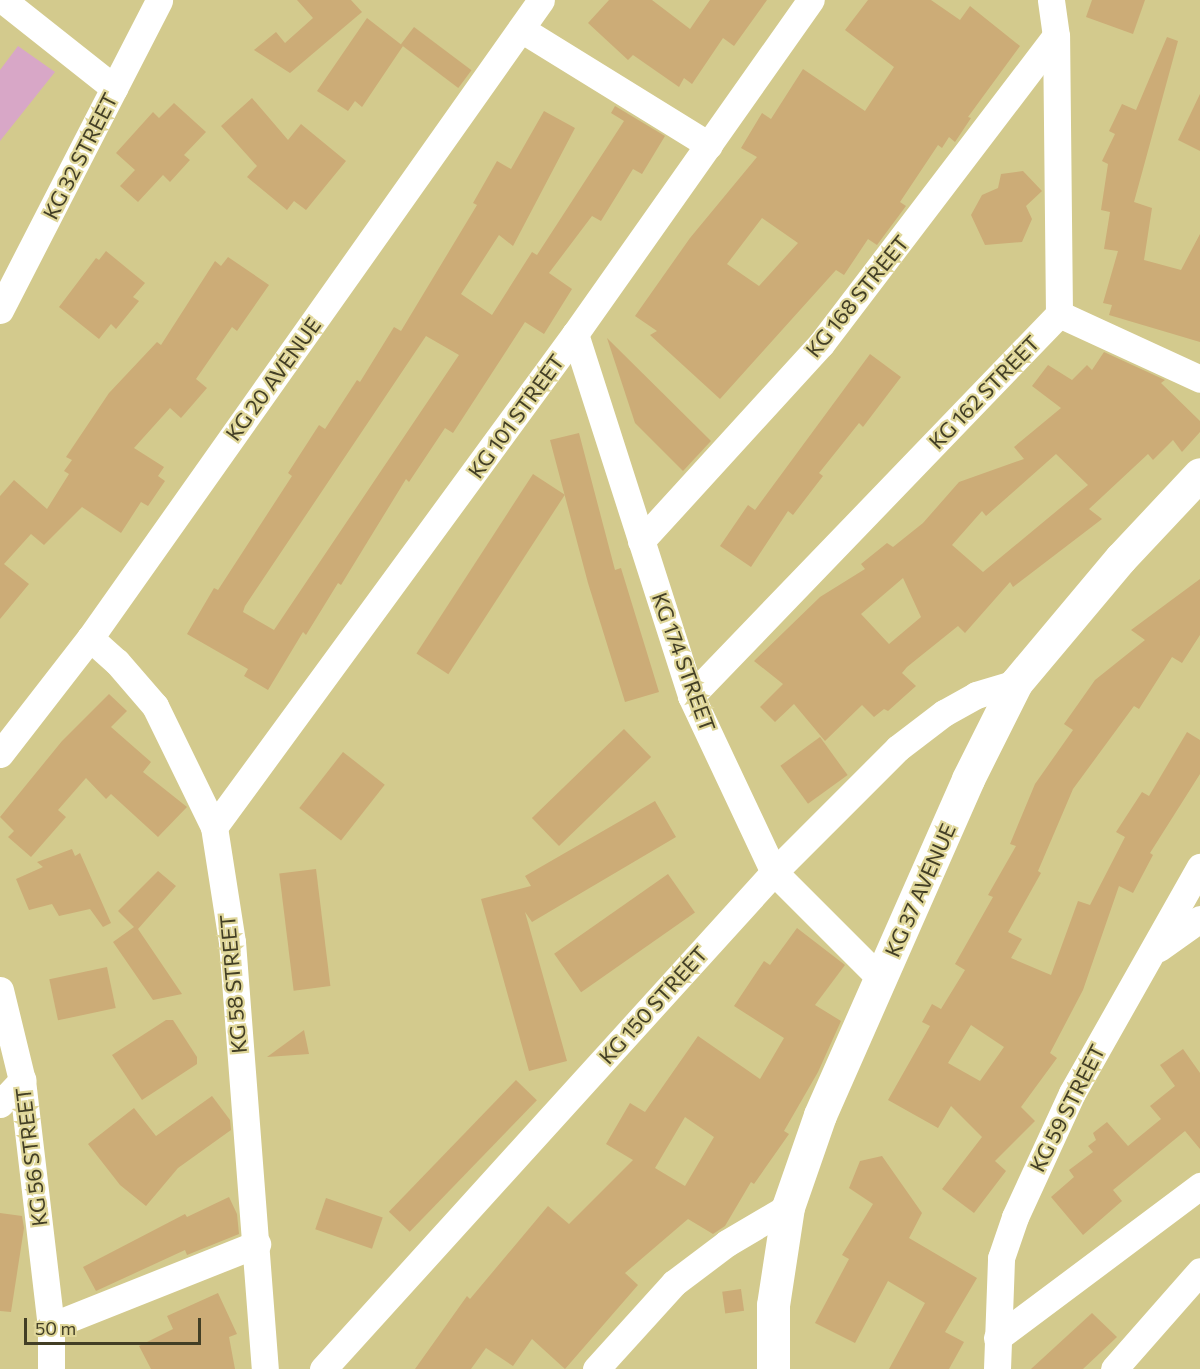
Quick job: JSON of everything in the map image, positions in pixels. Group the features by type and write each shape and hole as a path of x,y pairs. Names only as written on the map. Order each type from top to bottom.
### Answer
{"street":[{"path":"3,0 114,88"},
{"name":"KG 32 STREET","path":"0,310 159,0"},
{"name":"KG 20 AVENUE","path":"0,754 90,638 541,0"},
{"name":"KG 101 STREET","path":"214,827 575,334 811,0"},
{"path":"1051,0 1056,36 1059,314 1200,379"},
{"path":"521,28 709,145"},
{"name":"KG 168 STREET","path":"641,541 821,344 1056,36"},
{"name":"KG 162 STREET","path":"691,696 1059,314"},
{"name":"KG 174 STREET","path":"575,334 691,696 774,872 881,979"},
{"name":"KG 37 AVENUE","path":"773,1369 773,1305 788,1207 820,1115 968,779 1016,683 1121,558 1200,474"},
{"name":"KG 58 STREET","path":"90,638 117,662 155,706 214,827 232,942 265,1369"},
{"name":"KG 150 STREET","path":"323,1369 774,872 898,748 960,704 1016,683"},
{"name":"KG 59 STREET","path":"997,1369 1001,1258 1015,1217 1072,1093 1200,867"},
{"path":"1152,952 1200,919"},
{"name":"KG 56 STREET","path":"0,990 22,1080 51,1326 51,1369"},
{"path":"0,1104 22,1080"},
{"path":"997,1338 1200,1186"},
{"path":"596,1369 674,1283 727,1244 788,1207"},
{"path":"51,1326 257,1244"},
{"path":"1114,1369 1200,1271"}],"shaded area":[{"path":"18,46 55,72 0,141 0,70"}],"building":[{"path":"297,0 351,0 362,12 290,73 254,50 276,32 285,43 313,18"},
{"path":"609,0 652,0 690,29 710,0 767,0 734,46 723,38 692,84 684,78 679,87 633,55 628,60 588,23"},
{"path":"868,0 931,0 960,20 970,6 1020,46 968,117 971,118 955,142 949,137 942,148 938,145 900,202 906,206 877,245 868,239 844,275 836,270 720,399 650,335 657,331 635,316 690,238 757,157 741,148 762,113 771,119 803,69 865,111 894,67 845,30","holes":["762,218 798,243 759,286 727,264"]},
{"path":"1092,0 1145,0 1133,34 1086,17"},
{"path":"367,18 403,46 362,107 355,101 348,111 317,91"},
{"path":"414,27 472,70 458,88 401,45"},
{"path":"1167,37 1178,41 1134,202 1152,208 1144,260 1181,270 1200,234 1200,342 1109,315 1112,305 1103,303 1118,251 1104,249 1110,212 1101,210 1108,164 1102,161 1115,134 1109,131 1122,104 1136,110"},
{"path":"1200,94 1200,151 1178,140"},
{"path":"252,98 288,140 301,124 346,161 306,210 294,201 287,210 247,177 257,166 221,126"},
{"path":"174,103 206,132 184,155 190,160 170,182 163,175 138,202 120,186 135,170 116,153 153,112 159,118"},
{"path":"615,106 665,136 642,174 633,169 601,221 592,216 549,273 572,289 544,334 525,322 453,433 445,428 409,482 406,479 341,585 338,583 306,635 303,632 268,690 244,676 248,669 187,634 214,588 218,590 292,476 288,473 319,425 325,429 357,380 360,382 394,327 401,331 477,205 473,203 497,161 511,169 544,111 575,128 513,246 499,235 461,294 492,315 532,252 537,255 624,121 611,113","holes":["426,336 459,355 274,630 243,612"]},
{"path":"1023,171 1042,191 1026,206 1032,219 1022,242 985,245 971,215 982,195 998,188 1001,174"},
{"path":"106,251 145,283 133,297 139,301 116,329 111,324 99,339 59,307 96,258 99,260"},
{"path":"228,257 269,285 237,331 232,327 196,379 207,388 181,418 170,408 134,448 164,467 158,476 165,481 148,506 141,502 121,533 82,507 44,545 31,534 4,564 29,584 0,619 0,496 14,480 47,509 69,474 64,471 72,460 66,457 109,393 157,342 161,345 215,261 221,266"},
{"path":"607,338 711,441 683,471 635,423"},
{"path":"1104,352 1165,380 1161,383 1200,421 1200,432 1182,452 1173,440 1153,460 1148,454 1089,509 1102,519 1013,587 1010,582 965,633 958,626 907,667 902,673 916,686 888,711 884,709 874,717 862,705 825,741 794,704 775,722 760,707 783,684 754,661 820,597 865,569 861,564 887,543 893,547 923,523 959,482 1024,459 1014,447 1061,408 1032,386 1048,365 1072,380 1087,365 1092,370","holes":["1056,454 1088,485 983,572 952,545 982,511 986,516","903,578 921,617 889,644 861,614"]},
{"path":"870,354 901,377 863,427 859,423 819,473 823,476 793,515 788,511 751,567 720,546 748,505 755,510"},
{"path":"579,433 615,570 621,568 659,692 625,702 588,583 550,440"},
{"path":"533,474 565,495 448,674 416,653"},
{"path":"1200,579 1200,635 1182,663 1172,657 1139,709 1134,706 1073,789 1038,871 1041,873 1008,932 1022,939 1011,958 1051,975 1078,901 1090,905 1125,837 1116,832 1142,792 1149,796 1187,732 1200,740 1200,774 1150,853 1153,855 1133,893 1119,886 1083,990 1050,1053 1057,1058 1021,1107 1035,1121 995,1161 1006,1171 974,1213 942,1189 982,1137 951,1106 938,1128 888,1100 930,1026 922,1022 932,1004 941,1009 965,970 955,964 993,897 988,895 1016,846 1010,844 1035,784 1073,730 1064,724 1095,680 1145,640 1131,630","holes":["971,1025 1004,1047 980,1081 948,1063"]},
{"path":"109,694 127,711 111,727 151,762 143,772 187,807 158,837 111,794 106,799 86,778 58,810 66,817 31,857 8,837 14,831 0,817 62,741"},
{"path":"624,729 651,757 559,846 532,818"},
{"path":"820,737 848,775 808,804 780,766"},
{"path":"343,752 385,785 341,841 299,808"},
{"path":"655,801 676,837 532,922 525,912 567,1061 529,1071 481,899 531,886 525,876"},
{"path":"72,849 75,856 80,853 111,923 103,927 90,909 59,916 52,904 29,910 16,879 43,867 37,862"},
{"path":"316,869 330,986 294,991 279,874"},
{"path":"158,871 176,886 138,929 182,994 153,1000 113,942 134,927 118,911"},
{"path":"668,874 695,913 581,992 554,954"},
{"path":"797,928 845,965 815,1005 841,1021 818,1072 784,1131 789,1134 754,1184 751,1182 725,1226 713,1234 688,1219 625,1273 638,1285 565,1369 532,1339 513,1366 486,1348 471,1369 415,1369 467,1296 470,1299 548,1206 569,1224 633,1160 606,1144 630,1103 645,1112 698,1036 760,1079 784,1038 734,1006 764,961 770,965","holes":["685,1117 714,1137 685,1186 655,1168"]},
{"path":"107,967 116,1008 58,1020 49,979"},
{"path":"166,1020 173,1020 197,1057 197,1064 142,1100 112,1055"},
{"path":"304,1030 309,1054 267,1057"},
{"path":"1183,1049 1200,1073 1200,1149 1185,1131 1113,1190 1122,1201 1083,1235 1051,1197 1074,1177 1069,1170 1093,1152 1088,1146 1096,1140 1093,1133 1107,1122 1128,1146 1161,1119 1150,1106 1175,1086 1160,1065"},
{"path":"516,1080 537,1100 410,1232 389,1212"},
{"path":"212,1096 230,1120 231,1130 178,1168 146,1206 120,1185 88,1144 134,1108 156,1136"},
{"path":"882,1156 922,1213 909,1238 977,1278 945,1332 964,1342 949,1369 889,1369 925,1303 888,1281 855,1343 815,1323 849,1259 842,1255 873,1204 849,1188 860,1161"},
{"path":"229,1197 237,1214 239,1234 187,1255 185,1250 96,1291 83,1267 185,1214 187,1217"},
{"path":"326,1198 383,1218 372,1249 315,1229"},
{"path":"0,1213 22,1216 24,1228 11,1312 0,1311"},
{"path":"741,1289 744,1311 725,1313 722,1292"},
{"path":"218,1293 237,1334 229,1337 235,1369 151,1369 139,1346 173,1329 167,1316"},
{"path":"1092,1313 1117,1337 1083,1369 1031,1369"}]}
